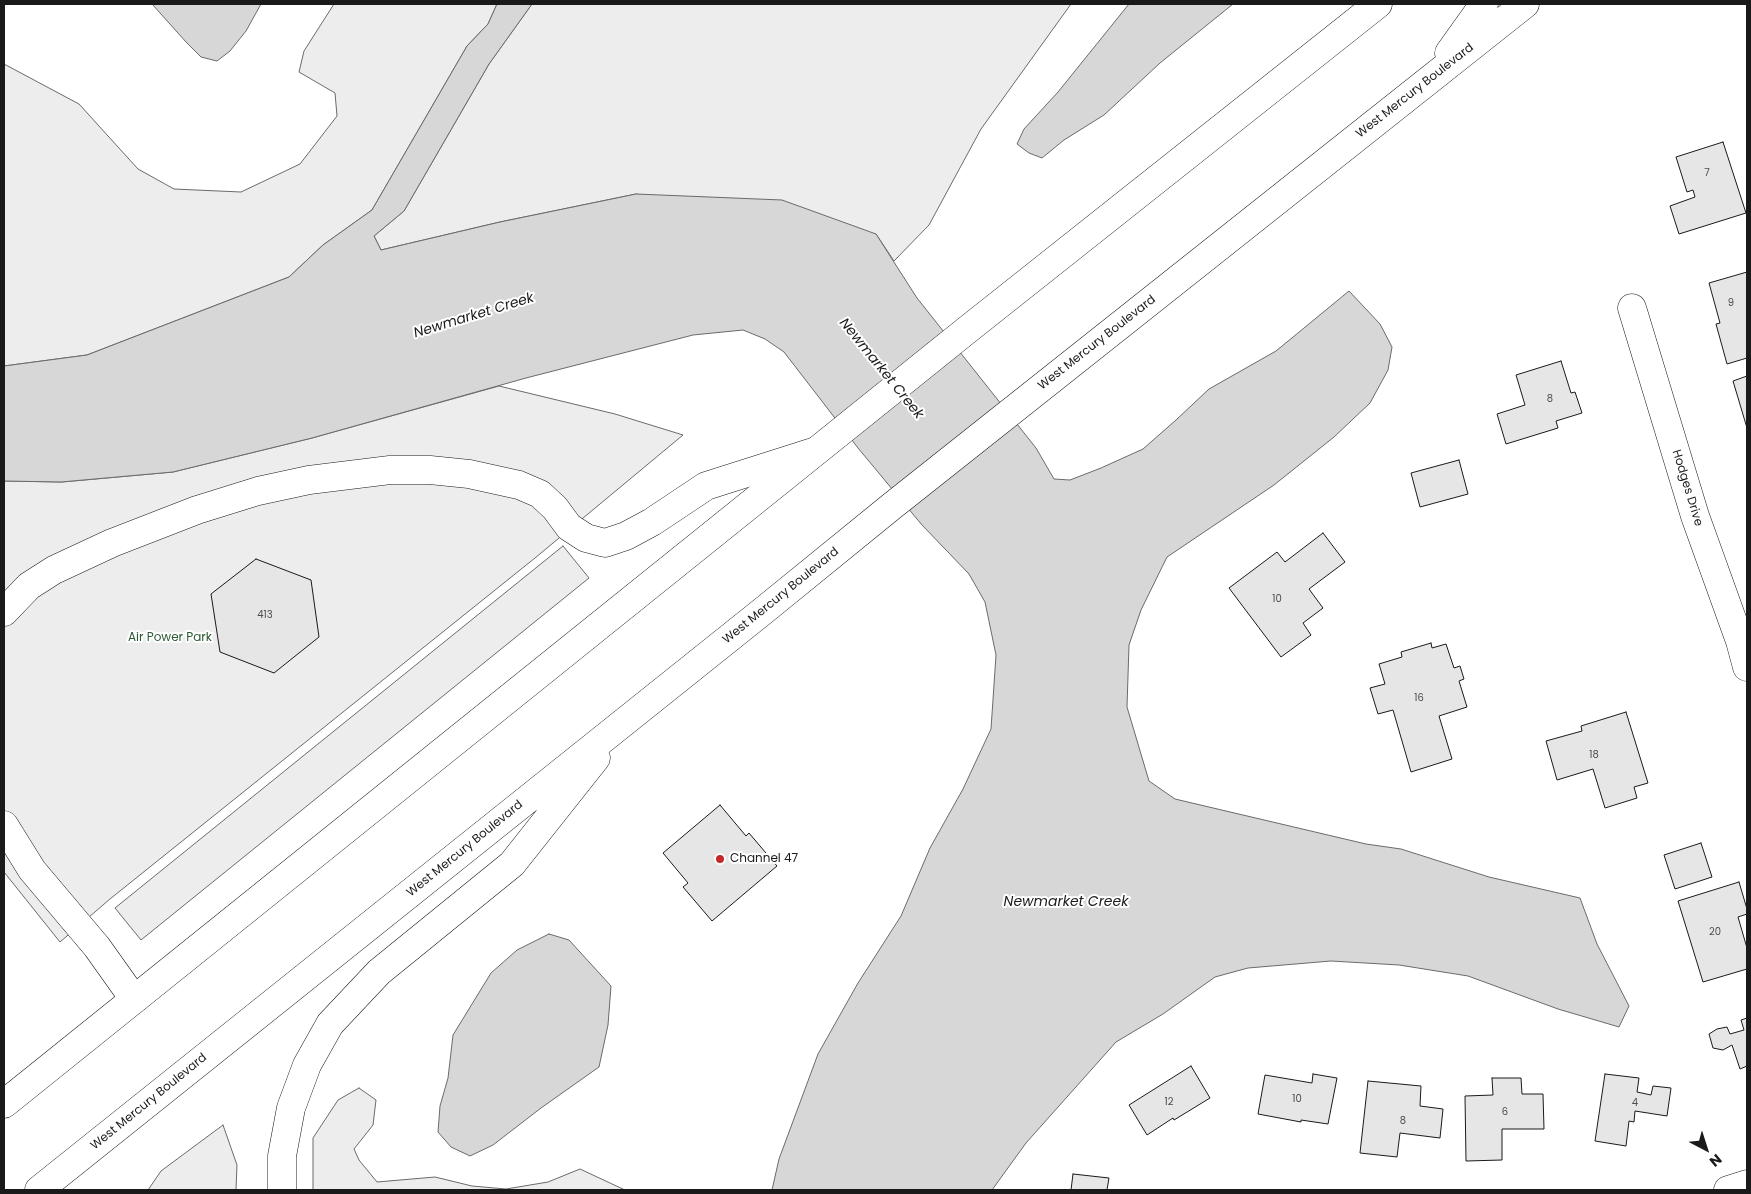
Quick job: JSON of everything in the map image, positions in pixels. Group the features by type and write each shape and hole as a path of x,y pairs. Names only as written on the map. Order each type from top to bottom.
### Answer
{"main road":[{"path":"4,1104 967,330 1378,4"},
{"path":"1431,79 1484,4"},
{"name":"West Mercury Boulevard","path":"39,1190 892,506 1525,4"},
{"name":"Hodges Drive","path":"1632,308 1695,516 1740,641 1747,666"},
{"path":"4,612 29,586 54,570 112,543 151,527 258,491 309,480 390,470 430,470 469,474 519,485 540,494 556,508 569,527 586,538 605,543 626,536 652,522 706,486 827,443"},
{"path":"282,1190 282,1156 292,1108 307,1065 330,1024 379,972 512,864 625,721"},
{"path":"4,826 32,870 98,946 134,999"},
{"path":"1728,1190 1747,1184"}],"shaded area":[{"path":"334,4 497,4 488,24 467,46 372,210 323,245 289,277 87,355 4,366 4,64 79,104 138,169 174,189 241,192 300,164 337,116 335,93 299,72 304,51"},
{"path":"532,4 1071,4 981,129 929,225 894,261 876,234 636,194 500,222 381,250 374,236 404,211 489,64"},
{"name":"Air Power Park","path":"499,386 615,414 683,435 535,558 110,899 60,942 4,872 4,481 62,482 173,472 312,438"},
{"path":"563,546 589,578 141,940 115,908"},
{"path":"359,1088 376,1100 373,1125 354,1149 359,1160 377,1182 435,1177 472,1186 506,1189 548,1182 580,1169 625,1190 313,1190 313,1138 338,1100"},
{"path":"223,1125 237,1165 236,1190 148,1190 161,1171"}],"water":[{"path":"152,4 261,4 246,31 230,51 217,61 201,57"},
{"name":"Newmarket Creek","path":"497,4 532,4 489,64 404,211 374,236 381,250 500,222 636,194 782,200 876,234 917,298 1036,448 1054,479 1070,480 1143,449 1209,389 1276,351 1349,291 1380,324 1392,347 1388,370 1370,403 1334,437 1274,485 1167,557 1141,610 1129,645 1127,707 1149,781 1175,799 1366,844 1401,849 1489,877 1580,898 1597,944 1629,1006 1619,1027 1558,1009 1468,976 1399,965 1331,961 1248,968 1215,977 1163,1014 1116,1042 1026,1143 992,1190 772,1190 779,1159 818,1054 858,983 901,916 930,848 963,789 991,729 996,655 985,602 969,574 922,525 858,448 784,352 765,339 743,330 693,335 526,378 312,438 173,472 61,482 4,481 4,366 87,355 289,277 323,245 372,210 467,46 488,24"},
{"path":"1129,4 1233,4 1160,63 1104,115 1064,140 1042,158 1029,153 1017,144 1024,129 1058,92"},
{"path":"549,934 569,940 611,986 608,1025 599,1067 493,1145 470,1156 451,1147 438,1132 440,1106 448,1078 453,1035 491,973 517,950"}],"building":[{"path":"1723,142 1746,213 1679,234 1670,206 1695,197 1693,190 1687,192 1676,157"},
{"path":"1747,272 1747,358 1727,364 1716,324 1720,323 1709,283"},
{"path":"1561,361 1571,393 1575,392 1582,413 1556,421 1558,428 1506,444 1497,414 1525,405 1516,375"},
{"path":"1747,376 1747,428 1733,381"},
{"path":"1459,460 1468,494 1420,507 1411,473"},
{"path":"1323,533 1345,562 1309,589 1323,608 1303,623 1311,635 1281,657 1229,588 1277,552 1285,562"},
{"name":"Air Power Park","path":"256,559 311,580 319,637 274,673 220,652 211,594"},
{"path":"1431,643 1432,648 1446,644 1454,668 1460,666 1464,679 1459,681 1467,707 1439,716 1452,759 1411,772 1393,710 1378,714 1370,688 1385,684 1379,664 1402,657 1401,652"},
{"path":"1626,712 1648,783 1634,787 1637,798 1605,808 1593,769 1557,780 1546,741 1582,731 1581,726"},
{"name":"Channel 47","path":"720,805 746,836 749,833 777,866 712,921 683,887 688,883 663,853"},
{"path":"1701,843 1712,877 1675,889 1664,855"},
{"path":"1739,882 1747,909 1747,914 1738,917 1747,948 1747,969 1703,982 1678,901"},
{"path":"1747,1018 1747,1066 1740,1069 1732,1045 1723,1050 1713,1048 1709,1034 1717,1029 1727,1027 1730,1034 1744,1030 1741,1020"},
{"path":"1191,1066 1210,1098 1147,1135 1129,1105"},
{"path":"1313,1074 1337,1078 1328,1124 1301,1120 1301,1122 1258,1114 1265,1075 1312,1083"},
{"path":"1605,1074 1639,1078 1637,1092 1651,1095 1653,1086 1671,1088 1667,1116 1635,1111 1634,1122 1629,1121 1626,1146 1595,1141"},
{"path":"1492,1078 1521,1078 1522,1094 1543,1094 1544,1129 1502,1129 1502,1160 1466,1161 1465,1096 1493,1095"},
{"path":"1368,1081 1421,1086 1420,1106 1443,1109 1440,1138 1400,1133 1397,1157 1360,1153"},
{"path":"1073,1174 1109,1178 1107,1190 1071,1190"}],"place":[{"name":"Channel 47","path":"720,859"}]}
